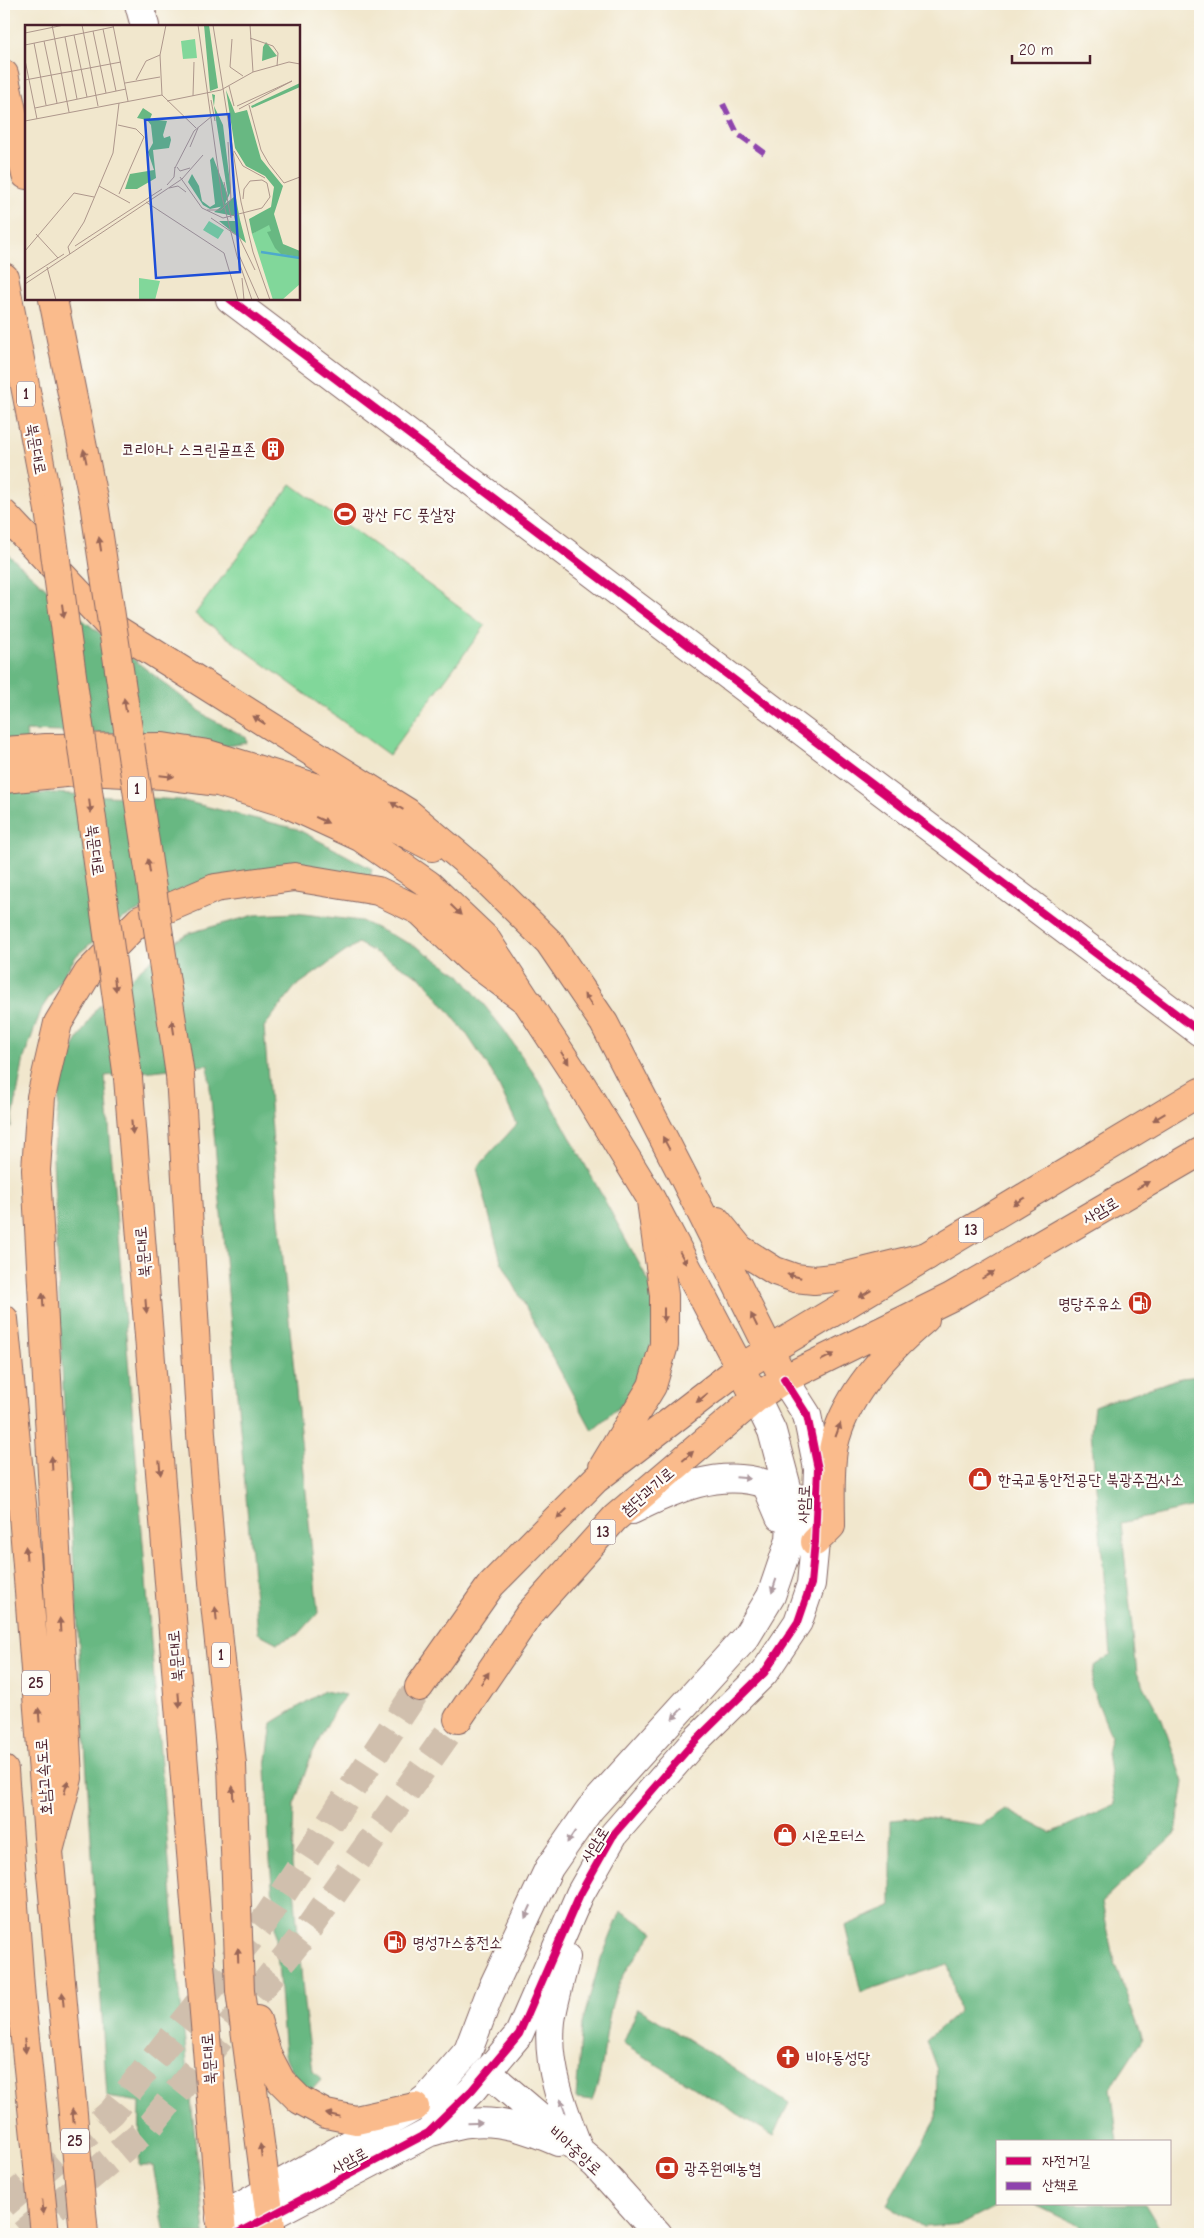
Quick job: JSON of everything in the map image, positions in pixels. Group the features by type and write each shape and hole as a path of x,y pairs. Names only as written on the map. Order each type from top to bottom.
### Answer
{"main road":[{"path":"4,74 25,170"},
{"path":"4,105 25,182"},
{"name":"북문대로","path":"4,277 49,510 128,1078 226,2229"},
{"name":"1","path":"52,300 94,504 180,1075 201,1434 232,1765 240,1991 269,2214"},
{"path":"4,514 108,624 407,812 476,870 549,942 604,1023 784,1379"},
{"path":"4,779 47,761 163,747 208,754 324,790 476,870"},
{"path":"4,751 86,771 164,775 218,782 286,803 360,837 428,884 486,939 529,1002 650,1197 756,1398"},
{"path":"49,1851 68,1778 36,1170 41,1097 58,1023 88,973 140,920 215,888 294,877 378,891 420,911 470,959 529,1002"},
{"name":"13","path":"418,1687 491,1585 596,1479 740,1368 1200,1092"},
{"name":"사암로","path":"784,1379 951,1297 1200,1152"},
{"path":"685,1180 740,1249 775,1271 796,1278 814,1280 842,1276 927,1256"},
{"path":"596,1479 652,1386 664,1346 664,1295 650,1197"},
{"path":"802,1541 831,1526 833,1446 839,1427 851,1404 881,1362 899,1342 951,1297"},
{"name":"호남고속도로","path":"4,1319 23,1514 49,1851 84,2234"},
{"name":"첨단과기로","path":"458,1719 530,1613 615,1518 756,1398 784,1379"},
{"name":"25","path":"4,1770 20,2000 45,2234"},
{"path":"4,1952 20,2000"},
{"path":"240,1991 258,2023 267,2054 281,2080 300,2100 326,2114 356,2120 415,2107"}],"street":[{"path":"139,4 145,25"},
{"path":"231,300 1200,1032"},
{"name":"사암로","path":"269,2214 429,2096 468,2051 490,1992 549,1868 590,1809 746,1637 802,1541 818,1469 807,1415 784,1379"},
{"name":"사암로","path":"226,2229 269,2214 353,2174 428,2133 456,2107 519,2034 580,1894 614,1834 694,1742 764,1673 798,1622 811,1584 802,1541 772,1431 756,1398"},
{"name":"사암로","path":"615,1518 666,1493 702,1482 726,1477 749,1478 766,1484 802,1541"},
{"path":"580,1894 551,2022 552,2047 559,2096 580,2152"},
{"name":"비아중앙로","path":"487,2072 580,2152 658,2234"},
{"path":"428,2133 469,2123 501,2124 516,2126 580,2152"}],"green space":[{"path":"291,484 485,626 389,755 195,614"},
{"path":"4,551 74,613 209,718 246,737 247,743 226,746 173,735 26,731 33,794 54,793 180,800 297,829 372,869 370,878 190,885 118,921 77,955 42,1008 24,1058 11,1127 4,1126"},
{"path":"295,913 361,921 417,947 460,975 504,1030 541,1084 652,1287 658,1319 640,1389 592,1430 501,1261 477,1168 517,1124 493,1074 466,1033 422,978 358,943 295,987 264,1027 278,1208 318,1613 299,1634 277,1643 258,1633 208,1065 105,1076 179,1985 205,2234 165,2234 153,2166 139,2166 140,2102 107,2097 63,1388 53,1158 60,1087 75,1044 96,1009 168,945 189,933 255,915"},
{"path":"1200,1376 1200,1506 1121,1523 1137,1673 1162,1720 1184,1782 1176,1833 1102,1902 1114,1962 1143,2039 1111,2088 1118,2140 996,2140 997,2206 963,2224 923,2227 887,2204 936,2120 937,2070 926,2040 959,2011 948,1964 861,1992 845,1926 891,1907 891,1820 923,1817 981,1825 1005,1809 1051,1833 1115,1804 1107,1753 1111,1736 1091,1686 1095,1665 1111,1655 1091,1432 1094,1406 1181,1378"},
{"path":"324,1691 346,1695 336,1707 311,1756 294,1805 292,1863 304,2005 313,2071 321,2080 309,2093 300,2087 285,2056 269,1846 266,1767 272,1723"},
{"path":"621,1911 654,1932 627,1970 615,1994 608,2021 603,2061 592,2100 576,2098 582,2024 599,1964"},
{"path":"638,2008 789,2103 774,2136 623,2044"},
{"path":"1037,2206 1146,2206 1163,2234 1096,2234"}],"tunnel":[{"path":"4,2204 112,2112 268,1916 419,1687"},
{"path":"23,2234 149,2127 306,1932 458,1719"}],"marked path":[{"path":"723,104 737,133 766,154"}],"cycle path":[{"path":"231,300 1200,1032"},
{"path":"236,2234 428,2133 472,2090 519,2034 580,1894 614,1834 694,1742 764,1673 798,1622 811,1584 818,1469 807,1415 784,1379"}],"place":[{"name":"코리아나 스크린골프존","path":"273,449"},
{"name":"광산 FC 풋살장","path":"345,514"},
{"name":"명당주유소","path":"1140,1303"},
{"name":"한국교통안전공단 북광주검사소","path":"980,1479"},
{"name":"시온모터스","path":"785,1835"},
{"name":"명성가스충전소","path":"395,1942"},
{"name":"비아동성당","path":"788,2057"},
{"name":"광주원예농협","path":"667,2168"}]}
